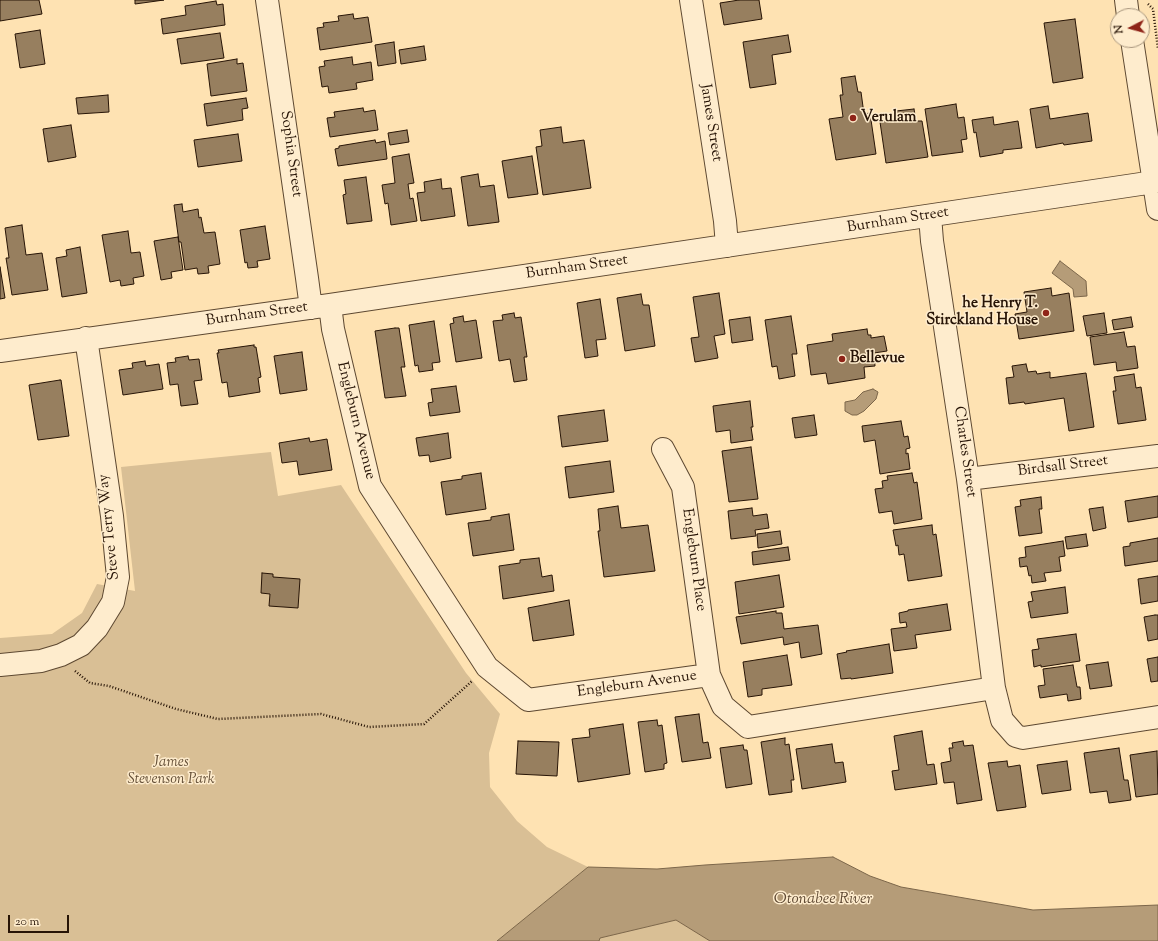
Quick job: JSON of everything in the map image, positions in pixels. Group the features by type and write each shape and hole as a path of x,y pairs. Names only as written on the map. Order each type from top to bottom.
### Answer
{"street":[{"name":"Sophia Street","path":"267,0 308,278 320,306"},
{"name":"James Street","path":"691,0 725,221 727,246"},
{"path":"1133,48 1158,209"},
{"name":"Burnham Street","path":"0,351 320,306 1154,182"},
{"name":"Charles Street","path":"930,216 933,248 968,479 994,688"},
{"name":"Engleburn Avenue","path":"320,306 332,329 370,486 487,667 528,700 709,675 723,706 748,727 994,688"},
{"name":"Steve Terry Way","path":"0,665 41,661 61,655 81,645 97,628 113,602 118,577 112,516 86,338"},
{"name":"Engleburn Place","path":"663,449 683,487 709,675"},
{"name":"Birdsall Street","path":"968,479 1158,456"},
{"path":"994,688 1002,720 1016,736 1023,738 1158,717"}],"path":[{"path":"1145,0 1153,9 1158,49"},
{"path":"61,655 75,672 90,683 109,686 176,709 218,719 321,714 369,727 424,724 487,667"}],"green space":[{"name":"James Stevenson Park","path":"271,452 278,496 341,485 466,673 500,714 489,753 490,787 517,821 547,847 588,867 497,941 0,941 0,638 52,634 82,613 97,584 135,591 121,467"},
{"path":"676,920 710,941 599,941 599,938"}],"water":[{"path":"1060,261 1086,281 1087,296 1074,297 1073,289 1052,273"},
{"path":"873,389 878,392 876,399 864,411 857,415 852,415 845,411 845,402 855,400 863,392"},
{"name":"Otonabee River","path":"833,857 870,876 901,887 1033,910 1158,905 1158,941 710,941 676,920 600,938 599,941 497,941 588,867 657,869"}],"building":[{"path":"0,0 39,0 42,14 0,21"},
{"path":"135,0 164,0 135,4"},
{"path":"739,0 759,0 762,19 724,25 720,3"},
{"path":"216,1 217,5 223,4 225,25 163,34 161,19 186,15 185,6"},
{"path":"353,14 354,19 368,17 372,42 320,50 317,28 324,27 323,23 339,21 338,16"},
{"path":"1075,19 1083,78 1053,83 1044,23"},
{"path":"40,30 45,64 20,68 15,34"},
{"path":"220,33 224,58 181,64 177,39"},
{"path":"788,35 791,52 772,55 776,84 750,88 743,42"},
{"path":"394,42 396,63 378,66 375,45"},
{"path":"424,46 426,60 401,64 399,50"},
{"path":"352,57 353,65 371,62 373,80 356,83 357,89 329,93 328,86 322,87 319,67 325,66 324,61"},
{"path":"237,59 237,64 243,63 247,91 211,96 207,64"},
{"name":"Verulam","path":"855,76 858,92 861,92 864,114 870,113 876,154 836,160 829,119 843,117 840,95 843,95 841,78"},
{"path":"108,95 109,112 78,114 76,98"},
{"path":"246,98 248,108 242,109 243,120 207,126 204,104"},
{"path":"956,104 958,118 964,117 967,139 961,140 963,152 932,156 925,109"},
{"path":"1048,106 1050,119 1088,113 1092,141 1064,145 1063,143 1036,148 1030,109"},
{"path":"363,108 364,112 375,110 378,130 330,137 327,118 335,117 334,112"},
{"path":"914,109 916,121 922,121 928,157 886,163 880,122 897,120 896,111"},
{"path":"993,117 994,125 1018,121 1022,148 1003,150 1003,153 980,157 976,132 974,133 972,120"},
{"path":"71,125 76,157 48,162 43,129"},
{"path":"561,127 563,143 584,140 591,188 543,195 536,147 542,146 540,130"},
{"path":"407,130 409,142 390,145 388,133"},
{"path":"238,134 242,161 198,167 194,140"},
{"path":"375,140 376,143 385,141 387,159 338,166 335,149 339,148 339,146"},
{"path":"409,154 414,183 408,184 410,199 413,198 417,221 391,225 388,203 385,204 382,185 395,183 392,157"},
{"path":"532,156 538,194 508,198 502,161"},
{"path":"478,174 480,187 494,185 499,222 468,226 461,177"},
{"path":"366,177 372,221 347,224 343,195 346,194 344,180"},
{"path":"441,179 442,189 451,188 455,216 421,221 417,193 425,192 424,182"},
{"path":"182,204 183,212 198,209 199,218 201,217 204,233 215,232 220,264 208,266 209,273 198,274 197,268 185,270 181,242 179,242 174,205"},
{"path":"22,225 26,255 42,253 48,290 12,295 6,258 9,258 5,228"},
{"path":"265,226 270,259 257,261 258,267 248,268 247,262 245,263 240,230"},
{"path":"128,231 131,253 140,252 144,276 133,278 134,284 121,286 120,280 110,282 102,235"},
{"path":"178,237 183,270 171,272 172,278 161,280 154,241"},
{"path":"80,247 87,293 62,297 56,258 67,256 66,250"},
{"path":"0,267 5,298 0,299"},
{"name":"he Henry T. Stirckland House","path":"1051,288 1052,296 1069,293 1074,331 1019,339 1015,314 1027,312 1024,292"},
{"path":"719,293 725,334 714,336 718,358 695,362 691,338 699,337 693,297"},
{"path":"641,294 643,305 649,305 655,346 625,351 617,298"},
{"path":"600,299 606,339 596,340 598,356 585,358 577,303"},
{"path":"514,313 515,318 521,317 527,357 524,357 527,380 514,382 510,359 499,361 493,321 503,320 502,315"},
{"path":"1104,313 1107,333 1087,336 1083,316"},
{"path":"463,316 464,322 476,320 482,358 456,362 450,324 454,323 453,318"},
{"path":"791,316 797,354 792,354 795,376 779,379 777,366 772,367 765,320"},
{"path":"750,317 753,340 732,343 729,320"},
{"path":"1131,317 1133,327 1114,330 1112,320"},
{"path":"434,321 440,362 432,363 433,370 419,372 418,365 415,366 409,325"},
{"path":"399,328 405,367 401,367 406,396 385,398 375,331"},
{"name":"Bellevue","path":"867,329 868,335 871,335 871,338 884,336 887,351 874,353 875,366 864,367 865,378 828,384 826,373 811,375 807,345 833,341 832,334"},
{"path":"1124,332 1127,347 1135,346 1138,368 1117,371 1116,362 1094,365 1090,337"},
{"path":"254,345 254,347 256,347 261,377 258,378 260,392 229,397 227,382 222,383 217,353 219,353 218,350"},
{"path":"302,352 307,390 280,394 274,356"},
{"path":"188,356 189,360 199,359 202,380 194,381 198,404 181,406 178,384 170,385 167,363 176,362 175,358"},
{"path":"145,361 146,366 159,364 163,389 123,395 119,370 133,368 132,363"},
{"path":"1026,364 1028,372 1036,371 1037,374 1050,372 1050,378 1086,373 1094,427 1069,431 1064,398 1025,404 1024,402 1009,404 1006,378 1014,377 1012,366"},
{"path":"1134,374 1136,388 1141,387 1146,420 1118,424 1113,391 1116,391 1114,377"},
{"path":"61,380 69,436 38,440 29,385"},
{"path":"456,386 460,412 430,416 428,403 433,402 431,389"},
{"path":"750,401 753,440 731,443 730,430 716,432 713,406"},
{"path":"604,410 608,441 562,447 558,416"},
{"path":"814,415 817,435 795,438 792,418"},
{"path":"901,421 904,437 908,436 910,448 906,449 906,454 908,453 910,469 880,474 875,440 864,442 862,426"},
{"path":"448,433 451,458 430,462 429,455 419,456 416,438"},
{"path":"309,438 310,442 327,439 332,470 299,475 297,461 282,463 279,443"},
{"path":"751,447 758,499 729,502 722,451"},
{"path":"610,461 614,492 569,498 565,467"},
{"path":"481,473 486,509 446,515 441,482 462,479 462,476"},
{"path":"912,473 914,483 917,482 922,519 894,524 892,511 879,513 875,489 883,488 882,481 888,480 887,476"},
{"path":"1158,496 1158,517 1128,522 1125,501"},
{"path":"1041,497 1042,509 1039,509 1042,533 1019,536 1015,507 1021,506 1020,500"},
{"path":"618,506 621,528 648,525 655,571 604,577 598,531 600,531 598,509"},
{"path":"1103,507 1106,528 1093,531 1089,509"},
{"path":"752,508 753,516 767,514 769,528 755,530 756,536 731,539 728,511"},
{"path":"509,514 514,550 473,556 468,523 491,520 491,517"},
{"path":"932,525 933,535 936,534 942,576 908,581 904,554 899,555 898,545 896,546 893,530"},
{"path":"780,531 782,544 758,548 757,534"},
{"path":"1086,534 1088,546 1067,549 1065,537"},
{"path":"1158,538 1158,561 1125,566 1123,547 1130,546 1130,543"},
{"path":"1063,541 1065,556 1059,557 1061,571 1044,573 1046,581 1032,583 1031,575 1029,576 1027,566 1020,567 1019,558 1026,557 1025,547"},
{"path":"788,547 790,560 753,565 752,552"},
{"path":"539,558 542,577 552,575 554,591 503,599 499,566 520,563 520,560"},
{"path":"262,573 273,574 273,577 300,579 298,608 269,606 270,594 261,593"},
{"path":"779,575 784,607 739,614 735,582"},
{"path":"1158,576 1158,601 1141,604 1138,579"},
{"path":"1065,587 1068,613 1031,618 1028,602 1033,601 1031,592"},
{"path":"569,600 574,635 533,641 528,608"},
{"path":"947,604 951,630 915,635 917,648 894,651 891,629 907,627 906,622 900,623 899,613 908,610"},
{"path":"776,611 776,613 782,613 784,629 818,625 822,654 801,658 799,642 784,645 783,637 741,644 736,617"},
{"path":"1158,615 1158,639 1148,641 1144,617"},
{"path":"1076,634 1080,661 1034,667 1032,650 1039,649 1037,639"},
{"path":"889,644 893,673 841,679 837,654 847,652 846,651"},
{"path":"787,655 792,685 762,689 762,695 748,697 743,662"},
{"path":"1158,657 1158,681 1151,682 1147,659"},
{"path":"1108,662 1112,686 1090,689 1086,665"},
{"path":"1073,665 1077,687 1080,687 1081,699 1068,701 1067,694 1040,698 1038,686 1045,685 1043,669"},
{"path":"699,714 703,743 708,742 711,758 682,762 675,717"},
{"path":"657,720 658,726 662,725 667,763 664,764 664,769 645,772 638,722"},
{"path":"623,724 630,774 578,782 572,739 590,737 589,729"},
{"path":"922,731 927,765 934,764 937,784 895,790 892,771 899,770 894,736"},
{"path":"785,738 785,745 789,744 794,780 791,780 792,792 769,795 761,742"},
{"path":"518,741 559,742 557,776 516,774"},
{"path":"963,741 964,746 973,745 982,800 957,804 954,782 944,783 941,763 951,761 949,748 953,748 952,743"},
{"path":"832,744 835,763 843,762 846,782 802,789 796,749"},
{"path":"743,745 744,750 747,750 752,784 726,788 720,748"},
{"path":"1119,748 1124,780 1128,780 1131,800 1109,803 1107,791 1090,793 1084,753"},
{"path":"1157,751 1158,794 1136,797 1130,755"},
{"path":"1007,761 1008,767 1020,765 1026,807 997,811 988,763"},
{"path":"1067,761 1071,790 1042,794 1037,765"}],"place":[{"name":"Verulam","path":"853,118"},
{"name":"he Henry T. Stirckland House","path":"1046,313"},
{"name":"Bellevue","path":"842,359"}]}
